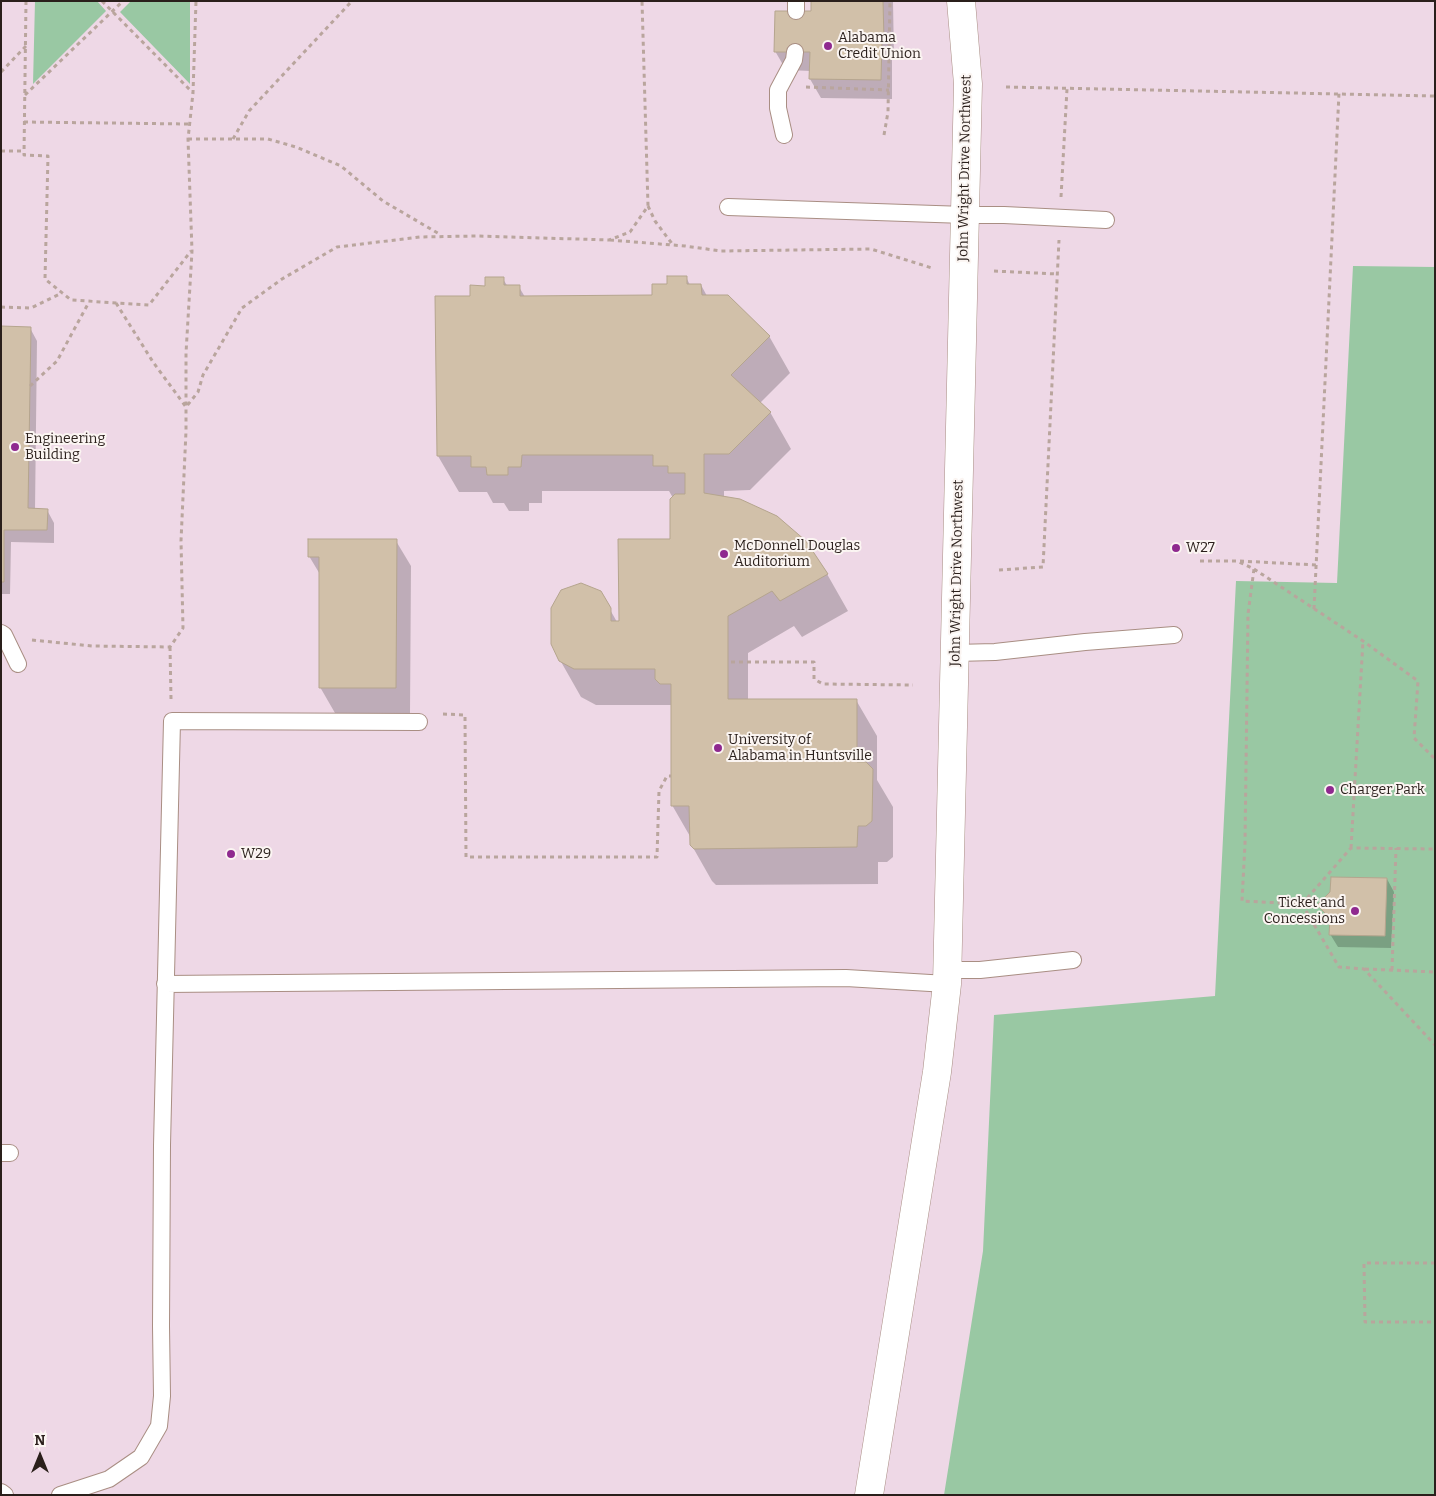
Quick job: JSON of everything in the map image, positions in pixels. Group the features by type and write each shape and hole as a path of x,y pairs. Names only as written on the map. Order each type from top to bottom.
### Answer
{"street":[{"name":"John Wright Drive Northwest","path":"870,1490 937,1072 947,977 968,84 961,1"}],"lane":[{"path":"784,135 778,108 778,90 794,60 795,52"},
{"path":"728,207 965,216 1004,214 1106,220"},
{"path":"955,653 996,652 1174,635"},
{"path":"4,636 18,664"},
{"path":"60,1495 109,1479 141,1457 159,1426 162,1396 161,1326 165,984 172,721 419,722"},
{"path":"165,984 947,977 980,970 1073,960"},
{"path":"1,1492 5,1495"}],"path":[{"path":"24,153 26,1"},
{"path":"102,1 193,93"},
{"path":"25,96 123,1"},
{"path":"172,721 170,647 183,628 181,541 186,354 192,251 188,139 193,93 196,1"},
{"path":"233,139 248,111 352,1"},
{"path":"642,1 648,206 655,221 673,245"},
{"path":"884,135 889,90 890,1"},
{"path":"1,72 26,46"},
{"path":"800,87 889,90"},
{"path":"1006,87 1435,96"},
{"path":"999,570 1043,567 1067,89"},
{"path":"1314,609 1338,93"},
{"path":"24,122 189,124"},
{"path":"188,139 268,139 296,147 341,166 383,201 443,236"},
{"path":"1,151 48,156 45,279 71,300 149,305 192,251"},
{"path":"609,240 630,232 648,206"},
{"path":"186,407 198,392 203,375 242,308 282,279 337,247 420,237 476,236 609,240 721,251 871,249 932,268"},
{"path":"994,271 1058,274"},
{"path":"1,308 31,308 62,293"},
{"path":"30,386 57,360 89,301"},
{"path":"116,303 153,362 186,407"},
{"path":"1200,560 1237,560 1316,565"},
{"path":"1237,560 1254,569 1362,641 1418,681 1414,738 1435,759"},
{"path":"1254,569 1248,614 1245,844 1242,901 1302,904"},
{"path":"4,636 92,646 170,647"},
{"path":"1302,904 1351,848 1362,641"},
{"path":"731,662 814,662 814,679 823,684 913,685"},
{"path":"444,714 465,715 466,857 658,857 659,791 667,776 671,776"},
{"path":"1351,848 1435,849"},
{"path":"1392,970 1396,848"},
{"path":"1302,904 1339,967 1364,970 1435,972"},
{"path":"1364,970 1435,1045"},
{"path":"1435,1263 1364,1263 1365,1322 1435,1322"}],"shaded area":[{"name":"University of Alabama in Huntsville","path":"1,1 1435,1 1435,1495 1,1495"}],"green space":[{"path":"35,1 97,1 106,11 33,84"},
{"path":"131,1 190,1 190,84 120,12"},
{"name":"Charger Park","path":"1353,266 1435,267 1435,1495 944,1495 983,1251 994,1015 1215,996 1236,581 1337,583"}],"building":[{"name":"Alabama Credit Union","path":"811,1 883,1 884,40 882,40 881,80 809,79 810,52 774,52 775,11 811,11"},
{"path":"667,276 687,276 687,284 701,284 702,295 728,295 770,336 731,375 771,412 729,454 704,454 704,493 740,499 777,516 806,541 828,574 780,601 772,591 728,616 728,699 857,699 857,762 866,762 873,769 872,821 866,826 858,826 857,847 694,849 690,845 689,806 671,806 671,684 660,684 655,679 655,669 574,669 559,661 551,644 551,608 561,590 581,583 601,591 611,608 611,621 619,621 618,539 670,539 670,499 675,494 685,494 685,473 668,473 668,466 653,466 653,455 522,455 521,467 508,467 508,475 487,475 486,467 471,467 471,456 437,456 435,296 470,296 470,285 485,286 485,277 504,277 504,285 520,285 520,296 652,295 652,284 667,284"},
{"name":"Engineering Building","path":"1,326 31,327 28,508 48,509 47,530 4,530 4,582 1,582"},
{"path":"308,539 397,539 396,688 319,688 319,557 308,557"},
{"name":"Ticket and Concessions","path":"1331,877 1387,878 1385,936 1329,935 1330,918 1317,905 1330,892"}],"place":[{"name":"Alabama Credit Union","path":"828,46"},
{"name":"Engineering Building","path":"15,447"},
{"name":"W27","path":"1176,548"},
{"name":"McDonnell Douglas Auditorium","path":"724,554"},
{"name":"University of Alabama in Huntsville","path":"718,748"},
{"name":"Charger Park","path":"1330,790"},
{"name":"W29","path":"231,854"},
{"name":"Ticket and Concessions","path":"1355,911"}]}
